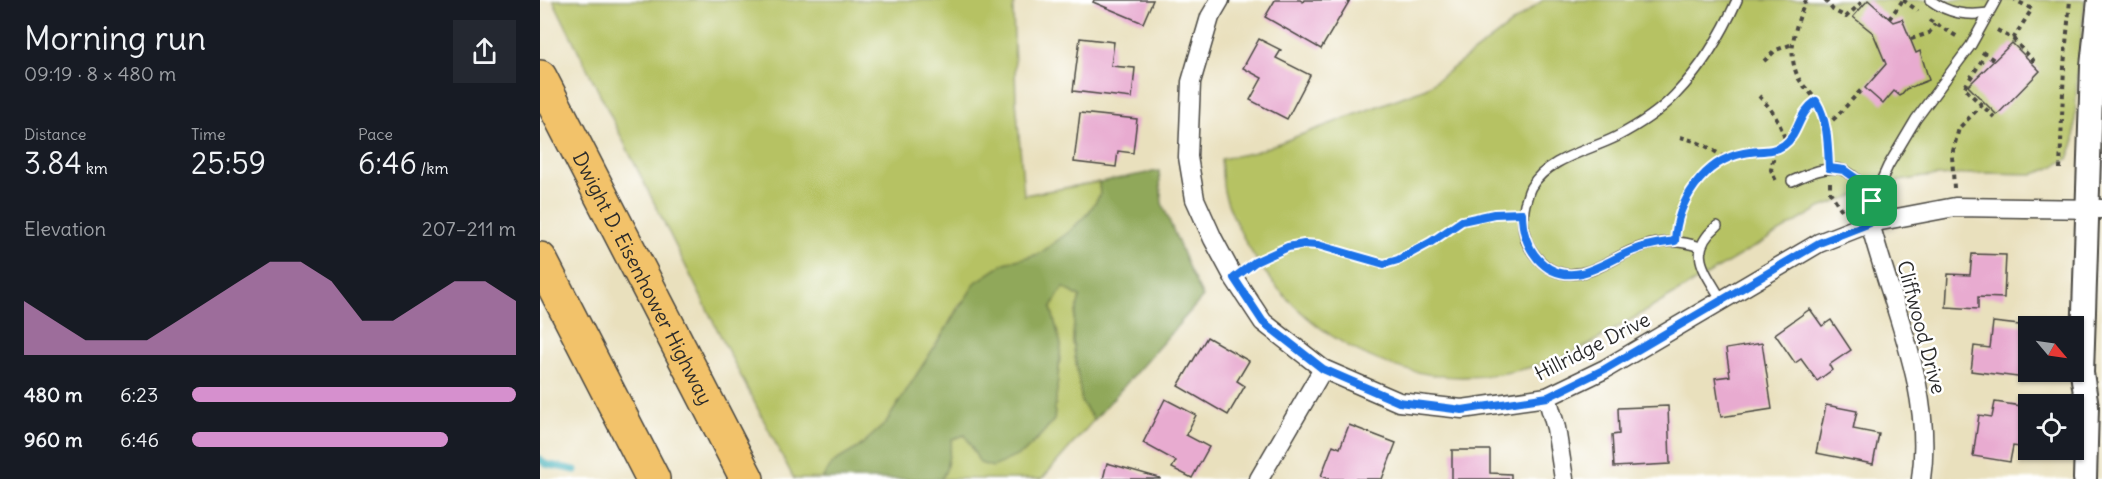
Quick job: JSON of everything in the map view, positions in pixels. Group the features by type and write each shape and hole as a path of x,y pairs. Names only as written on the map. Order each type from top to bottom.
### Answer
{"highway":[{"name":"Dwight D. Eisenhower Highway","path":"540,77 747,479"},
{"path":"540,259 653,479"}],"street":[{"name":"Hillridge Drive","path":"1220,0 1210,17 1191,82 1188,157 1195,199 1234,278 1263,322 1323,369 1399,402 1462,410 1548,397 1605,369 1819,243 1870,223 1955,207 2095,208"},
{"path":"2085,479 2087,407 2082,373 2095,208 2092,66 2099,0"},
{"name":"Cliffwood Drive","path":"1870,223 1919,387 1925,453 1921,479"},
{"path":"1259,479 1323,369"},
{"path":"1548,397 1556,428 1564,479"}],"lane":[{"path":"1700,246 1675,241 1654,244 1634,249 1601,266 1581,273 1560,273 1542,263 1530,249 1522,230 1522,213 1530,188 1543,172 1559,161 1617,137 1645,120 1674,96 1699,67 1721,33 1737,0"},
{"path":"1930,0 1941,8 1958,14 1976,15 1989,12"},
{"path":"1870,223 1872,201 1888,166 1916,119 1971,45 1996,0"},
{"path":"1792,181 1810,172 1829,168 1844,170 1861,182 1872,201"},
{"path":"1717,226 1706,236 1700,246 1700,260 1722,301"}],"path":[{"path":"1806,0 1796,26 1793,61 1802,85 1821,110 1826,126 1830,192 1842,210 1848,230"},
{"path":"1826,0 1833,10 1846,17 1864,0"},
{"path":"1889,19 1903,0 1919,12"},
{"path":"2013,39 2031,9 2015,0"},
{"path":"2060,169 2064,66 2070,0"},
{"path":"1927,18 1994,60"},
{"path":"1911,39 1929,33 1935,24"},
{"path":"1992,37 1996,29 2013,39 2033,60 2031,62"},
{"path":"1764,61 1776,50 1793,44"},
{"path":"1987,45 1964,88 1994,117"},
{"path":"1826,126 1862,89"},
{"path":"1759,96 1775,114 1786,144"},
{"path":"1675,241 1678,218 1690,192 1704,175 1726,159 1741,154 1775,150 1786,144 1794,134 1807,107 1816,101"},
{"path":"1955,207 1952,154 1959,128 1983,104"},
{"path":"1680,137 1696,140 1726,159"},
{"path":"1775,150 1771,170 1780,188"},
{"path":"1234,278 1255,262 1271,254 1304,244 1318,245 1384,264 1398,260 1431,242 1462,221 1494,214 1522,213"}],"green space":[{"path":"553,0 1015,0 1013,10 1016,99 1024,195 1099,182 1100,195 1089,212 1069,232 1039,254 1005,263 959,305 885,424 858,448 834,462 823,478 825,479 794,479"},
{"path":"1543,0 2085,0 2077,78 2074,143 2068,159 2034,174 1984,173 1923,177 1889,183 1820,208 1585,347 1541,364 1494,375 1462,377 1427,374 1393,366 1361,353 1332,336 1304,315 1259,263 1241,233 1227,202 1223,187 1221,159 1255,152 1426,88"},
{"path":"1159,171 1162,203 1203,297 1094,420 1082,403 1073,342 1074,320 1080,297 1063,287 1051,308 1061,345 1054,420 1023,453 993,467 980,463 965,435 952,439 946,470 941,479 825,479 823,477 834,462 858,448 885,424 976,282 1005,263 1039,254 1069,232 1089,212 1100,195 1099,182"},
{"path":"1063,286 1080,297 1074,320 1073,342 1082,403 1094,420 1042,479 941,479 946,470 952,439 965,435 980,462 1023,453 1054,420 1061,345 1051,308"}],"building":[{"path":"1094,0 1153,0 1143,23 1093,2"},
{"path":"1275,0 1303,2 1304,0 1350,0 1321,49 1265,17"},
{"path":"1868,0 1893,22 1902,19 1916,53 1920,51 1929,80 1906,89 1900,96 1894,91 1883,104 1865,88 1886,64 1873,33 1853,17"},
{"path":"1080,38 1114,42 1111,66 1135,68 1132,98 1073,91"},
{"path":"1259,39 1281,50 1276,58 1310,75 1287,119 1250,100 1262,78 1243,68"},
{"path":"2012,43 2040,71 1997,115 1968,86"},
{"path":"1080,113 1137,119 1133,153 1118,151 1116,167 1074,162"},
{"path":"1972,254 2006,255 2004,298 1978,297 1978,309 1946,307 1948,274 1970,275"},
{"path":"1810,309 1822,326 1831,320 1851,350 1829,365 1832,370 1817,381 1801,359 1795,363 1775,334"},
{"path":"1993,322 2018,325 2018,377 1971,371 1974,346 1990,348"},
{"path":"1207,337 1249,361 1237,381 1245,386 1228,415 1178,386"},
{"path":"1762,343 1772,409 1721,417 1715,378 1730,376 1726,349"},
{"path":"1165,399 1196,415 1186,435 1209,447 1192,478 1172,468 1176,461 1143,443"},
{"path":"1995,402 2018,405 2018,447 2013,446 2010,462 1973,456 1979,415 1992,417"},
{"path":"1826,405 1857,411 1853,429 1879,434 1873,464 1816,453"},
{"path":"1668,406 1670,464 1614,467 1612,435 1619,434 1618,408"},
{"path":"1349,425 1396,443 1382,479 1330,479 1321,476 1333,445 1340,448"},
{"path":"1452,450 1490,450 1490,473 1511,474 1511,479 1452,479"},
{"path":"1107,463 1160,478 1160,479 1103,479"}],"waterway":[{"path":"540,459 545,464 575,470"}],"route":[{"path":"1816,101 1826,126 1829,168 1844,170 1861,182 1872,201 1870,223 1819,243 1605,369 1548,397 1462,410 1399,402 1323,369 1263,322 1234,278 1255,262 1288,247 1304,244 1318,245 1384,264 1398,260 1431,242 1462,221 1494,214 1522,213 1522,230 1530,249 1542,263 1560,273 1581,273 1601,266 1634,249 1675,241 1680,210 1690,192 1704,175 1726,159 1756,151 1775,150 1786,144 1794,134 1807,107 1816,101"}]}
